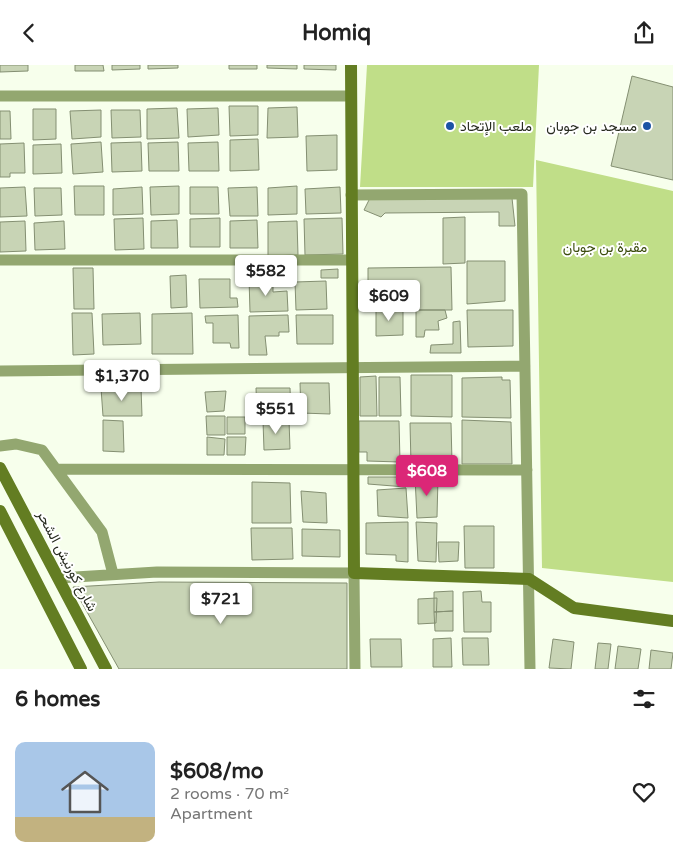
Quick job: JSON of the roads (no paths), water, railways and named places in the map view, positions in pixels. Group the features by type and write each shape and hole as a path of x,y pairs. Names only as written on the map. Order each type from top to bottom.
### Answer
{"street":[{"path":"351,65 355,669"},
{"path":"0,96 350,96"},
{"path":"351,195 522,193 530,669"},
{"path":"0,260 351,260"},
{"path":"0,371 525,366"},
{"path":"0,446 16,445 42,450 102,533 114,575"},
{"name":"شارع كورنيش الشحر","path":"0,468 106,669"},
{"path":"56,469 527,471"},
{"path":"0,511 81,669"},
{"path":"59,578 157,572 354,573 529,579 574,608 673,621"}],"place":[{"name":"ملعب الإتحاد","path":"450,126"},
{"name":"مسجد بن جوبان","path":"647,126"}],"park label":[{"name":"مقبرة بن جوبان","path":"605,247"}]}
